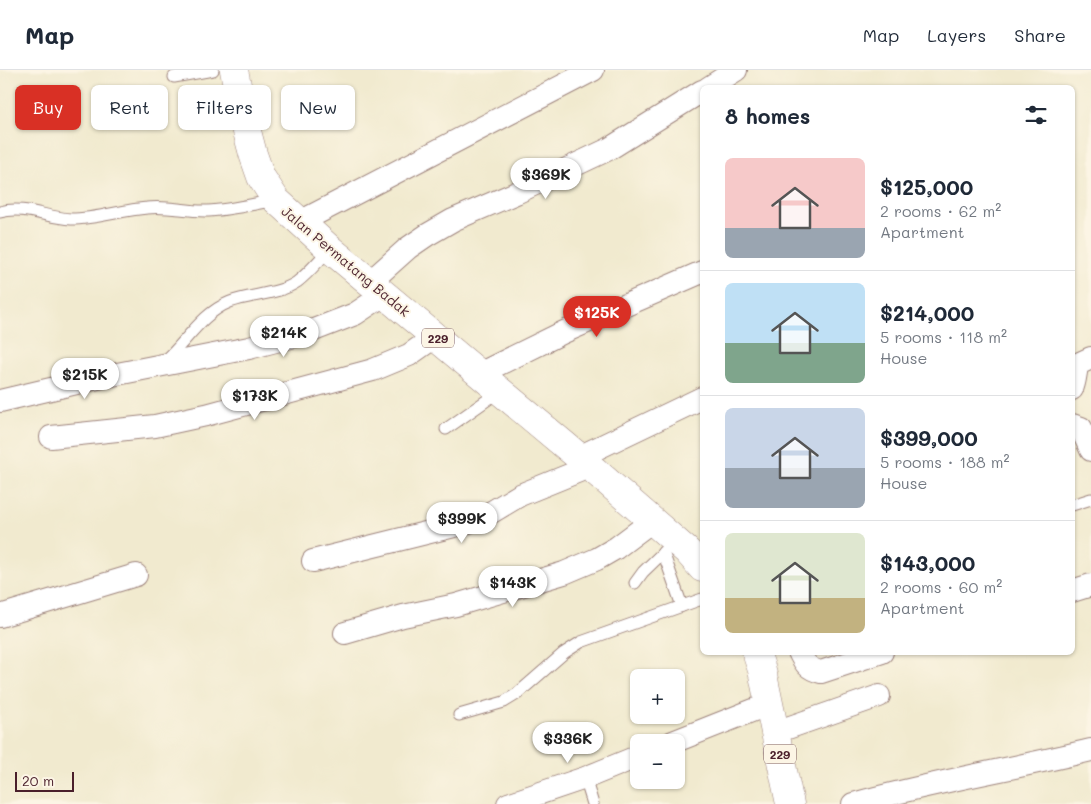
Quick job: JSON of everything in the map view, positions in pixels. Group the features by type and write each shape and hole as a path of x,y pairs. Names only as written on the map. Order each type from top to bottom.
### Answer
{"main road":[{"name":"Jalan Permatang Badak","path":"234,70 253,154 261,178 276,200 330,249 436,336 652,521 669,547 700,563"},
{"name":"229","path":"757,655 776,732 790,804"}],"street":[{"path":"300,222 593,70"},
{"path":"713,85 736,70"},
{"path":"0,400 161,364 249,348 306,333 355,314 408,248 427,235 453,220 516,193 608,149 700,92"},
{"path":"479,374 564,332 700,273"},
{"path":"51,437 155,426 206,415 373,370 409,355 436,336"},
{"path":"1075,381 1078,364 1091,358"},
{"path":"313,561 466,524 490,513 520,495 700,399"},
{"path":"1075,426 1081,428 1091,450"},
{"path":"345,634 403,616 456,605 564,573 597,559 616,548 652,521"},
{"path":"0,616 136,575"},
{"path":"1075,590 1091,585"},
{"path":"800,655 810,670 821,672 873,655"},
{"path":"776,732 879,696"},
{"path":"685,737 769,704"},
{"path":"853,804 933,784 987,774 1091,750"},
{"path":"508,804 585,778 630,760"}],"lane":[{"path":"174,77 214,70"},
{"path":"0,212 10,209 28,210 52,217 86,218 147,208 167,207 209,211 276,200"},
{"path":"161,364 214,311 230,302 284,288 296,282 330,249"},
{"path":"446,429 500,391"},
{"path":"1075,504 1091,499"},
{"path":"634,583 669,547"},
{"path":"669,547 682,606"},
{"path":"459,715 504,702 517,694 564,653 581,642 700,600"},
{"path":"585,778 593,804"}]}
